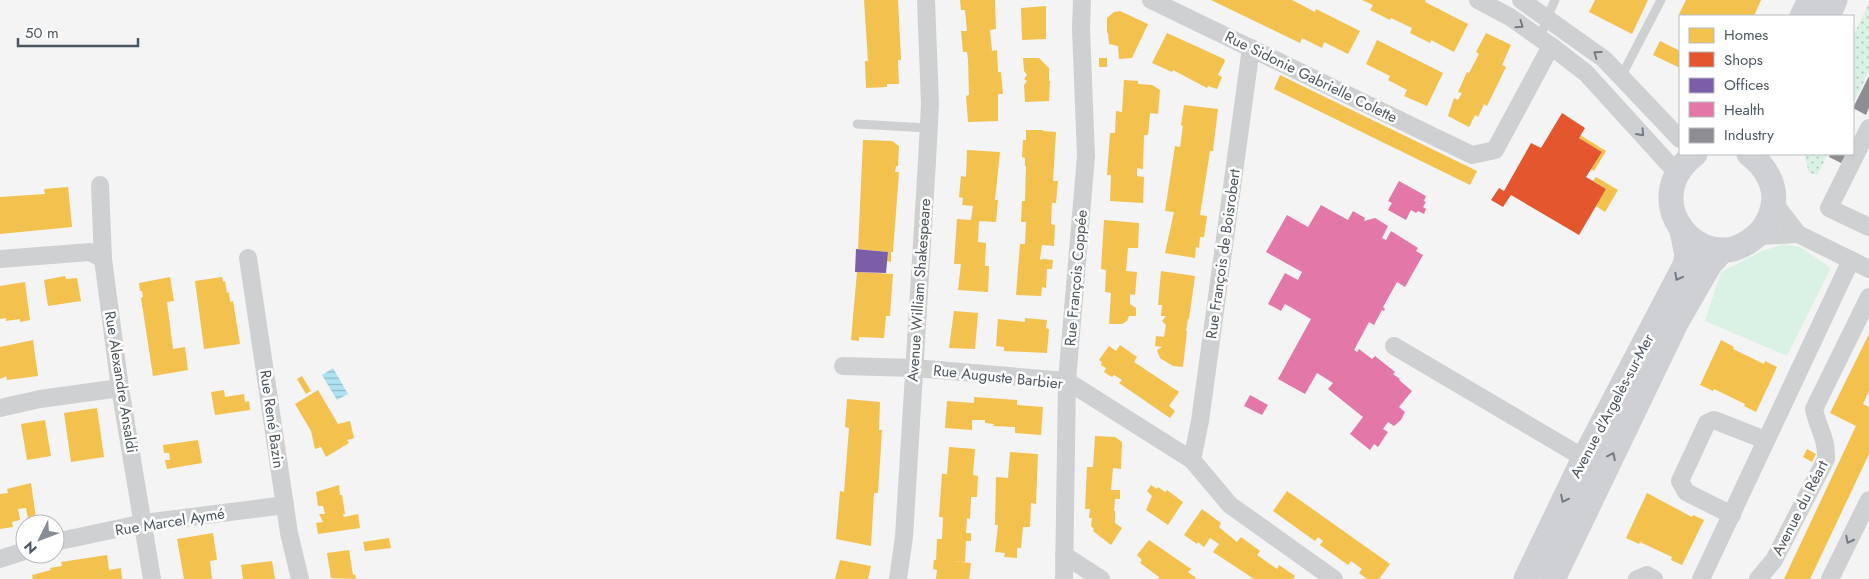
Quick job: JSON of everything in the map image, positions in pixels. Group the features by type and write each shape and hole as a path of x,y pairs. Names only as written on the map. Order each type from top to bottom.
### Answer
{"main road":[{"path":"1802,15 1810,0"},
{"path":"1828,15 1836,0"},
{"path":"1677,173 1685,162 1694,155"},
{"path":"1682,231 1700,244 1723,250 1735,248 1758,236 1768,220 1774,203 1773,187 1768,163 1759,162 1750,155"},
{"name":"Avenue d'Argelès-sur-Mer","path":"1526,579 1584,458 1685,265 1687,255 1682,231 1674,216 1671,201 1672,187 1677,173"},
{"name":"Avenue d'Argelès-sur-Mer","path":"1553,579 1676,323 1702,277 1723,250"}],"street":[{"name":"Avenue William Shakespeare","path":"898,579 904,527 928,128 929,94 926,0"},
{"name":"Rue François Coppée","path":"1064,579 1066,381 1086,156 1081,29 1082,0"},
{"name":"Rue Sidonie Gabrielle Colette","path":"1150,0 1472,155 1495,150 1546,42"},
{"path":"1478,0 1510,18 1546,42 1586,73 1677,173"},
{"path":"1521,0 1604,59 1679,138"},
{"name":"Rue François de Boisrobert","path":"1192,460 1200,421 1251,48"},
{"path":"1869,128 1829,208 1869,227"},
{"name":"Rue Alexandre Ansaldi","path":"100,185 103,259 120,388 152,579"},
{"path":"1774,203 1798,234 1869,269"},
{"path":"1758,236 1798,234"},
{"path":"0,259 90,252 103,259"},
{"name":"Rue René Bazin","path":"248,258 289,533 300,579"},
{"path":"1701,579 1851,260"},
{"name":"Avenue du Réart","path":"1758,579 1774,560 1826,459 1827,444 1814,409 1869,297"},
{"path":"1394,346 1584,458"},
{"name":"Rue Auguste Barbier","path":"843,366 914,368 1066,381 1192,460 1230,504 1334,579"},
{"path":"0,408 40,399 120,388"},
{"path":"1732,514 1686,492 1680,481 1707,424 1714,420 1765,440"},
{"path":"1830,579 1869,500"},
{"name":"Rue Marcel Aymé","path":"65,540 144,523 285,505"},
{"path":"0,559 15,554"},
{"path":"1064,556 1101,579"},
{"path":"1636,579 1646,575 1654,579"}],"lane":[{"path":"1546,42 1547,18 1555,0"},
{"path":"1621,77 1661,0"},
{"path":"856,124 928,128"}],"green space":[{"path":"1869,3 1869,71 1854,102 1854,34"},
{"path":"1804,155 1827,155 1817,175 1809,173"},
{"path":"1784,244 1800,247 1831,268 1787,356 1705,321 1721,272 1760,252"}],"water":[{"path":"333,368 348,394 337,400 322,375"}],"building: Homes":[{"path":"864,0 898,0 901,60 898,60 899,84 887,84 887,87 866,88 865,61 868,61"},
{"path":"960,0 995,0 996,29 990,30 992,51 997,50 998,72 1001,72 1003,94 998,94 998,121 968,122 966,96 969,95 968,59 967,52 963,52 961,31 967,31 965,10 961,10"},
{"path":"1211,0 1292,0 1315,12 1316,9 1360,31 1348,54 1324,42 1322,48 1302,38 1300,43"},
{"path":"1362,0 1426,0 1425,2 1468,24 1454,52 1431,40 1430,43 1410,33 1412,28 1370,10 1373,5"},
{"path":"1595,0 1648,0 1632,34 1589,12"},
{"path":"1686,0 1761,0 1754,15 1679,14"},
{"path":"1046,6 1046,39 1022,40 1021,8"},
{"path":"1120,11 1148,24 1132,58 1119,59 1118,46 1109,44 1107,18 1114,12"},
{"path":"1167,33 1224,59 1225,61 1218,75 1222,77 1217,89 1208,86 1207,88 1173,70 1172,72 1152,63"},
{"path":"1486,33 1511,45 1502,65 1506,67 1487,106 1484,104 1478,117 1475,115 1469,127 1448,116 1454,98 1458,100 1462,93 1458,92 1467,72 1469,73 1479,54 1476,52"},
{"path":"1377,40 1443,73 1427,106 1404,96 1407,90 1388,80 1390,76 1366,64"},
{"path":"1660,41 1679,50 1679,68 1653,55"},
{"path":"1023,58 1039,58 1049,68 1049,101 1025,102 1024,85 1027,81 1024,79 1027,75 1024,71"},
{"path":"1099,58 1107,58 1107,67 1099,67"},
{"path":"1280,75 1477,171 1470,185 1274,89"},
{"path":"1124,80 1138,81 1138,84 1152,85 1160,90 1158,114 1150,113 1148,135 1144,135 1143,169 1137,168 1137,176 1144,177 1143,203 1110,201 1111,175 1107,175 1110,133 1115,133 1116,111 1122,112"},
{"path":"1184,105 1218,109 1213,151 1210,151 1200,215 1207,216 1204,237 1200,237 1199,248 1196,247 1195,258 1165,253 1174,212 1165,211 1175,146 1180,147"},
{"path":"1026,130 1056,132 1053,181 1058,181 1056,203 1052,203 1051,224 1055,225 1054,246 1042,245 1040,259 1053,260 1052,269 1047,269 1046,288 1042,287 1041,296 1016,295 1020,244 1025,244 1026,222 1021,222 1022,201 1025,201 1026,166 1025,158 1022,157 1023,140 1026,140"},
{"path":"1580,135 1606,151 1594,171 1591,169 1602,152 1579,138"},
{"path":"863,140 892,141 899,146 898,166 896,166 895,172 899,172 891,262 887,261 888,252 858,249"},
{"path":"967,150 1000,152 995,200 998,200 996,222 979,221 978,242 986,243 985,266 989,266 988,292 958,290 961,264 954,264 957,219 971,220 973,206 962,205 963,198 959,197 961,176 966,177"},
{"path":"1596,177 1618,190 1605,212 1596,206 1606,189 1593,181"},
{"path":"68,187 72,227 0,234 0,197 45,194 44,189"},
{"path":"1104,220 1139,223 1138,248 1128,248 1126,271 1137,272 1135,295 1130,294 1130,304 1136,308 1136,316 1129,316 1127,321 1122,324 1109,324 1111,293 1105,292 1106,270 1101,269"},
{"path":"1161,271 1195,276 1186,331 1183,367 1173,366 1160,358 1157,350 1162,347 1155,346 1156,336 1164,337 1166,325 1162,321 1166,316 1161,316 1162,305 1158,305"},
{"path":"857,272 893,274 890,316 886,316 884,338 859,337 859,341 851,340"},
{"path":"65,276 66,279 77,278 81,301 48,306 44,280"},
{"path":"170,277 174,301 167,302 173,349 185,347 188,370 153,376 141,298 143,297 139,283"},
{"path":"222,277 223,282 225,281 227,293 229,292 230,302 233,301 240,344 204,349 195,281"},
{"path":"25,282 30,320 20,322 20,319 6,321 6,318 0,319 0,286"},
{"path":"954,311 978,313 975,349 949,348"},
{"path":"1025,318 1047,320 1046,328 1049,329 1047,353 1004,351 1004,347 996,346 998,319 1025,322"},
{"path":"1869,334 1869,391 1863,404 1869,407 1869,454 1810,579 1784,579 1856,426 1830,413"},
{"path":"33,340 38,376 7,380 6,376 0,379 0,347"},
{"path":"1721,340 1734,347 1733,349 1764,364 1765,361 1777,367 1756,412 1744,406 1745,404 1714,389 1713,391 1700,385"},
{"path":"1120,345 1137,357 1134,362 1179,392 1169,406 1175,411 1170,418 1119,383 1122,380 1104,372 1106,368 1101,365 1102,362 1099,360 1109,346 1116,351"},
{"path":"302,376 311,391 306,394 297,379"},
{"path":"224,390 225,397 244,394 245,402 249,401 250,410 215,415 211,392"},
{"path":"318,390 338,424 350,421 354,438 347,440 349,443 326,457 321,447 315,449 311,431 295,404"},
{"path":"974,397 1017,400 1017,405 1043,407 1041,435 1015,433 1015,427 993,426 994,424 985,423 985,420 972,420 972,430 945,428 947,401 974,403"},
{"path":"847,399 880,402 879,430 882,430 878,493 874,493 871,546 836,539 840,491 844,492 849,428 845,427"},
{"path":"97,408 104,457 71,462 64,413"},
{"path":"45,420 51,456 27,460 21,424"},
{"path":"1095,436 1115,437 1122,442 1121,469 1113,468 1111,490 1120,490 1120,499 1115,499 1114,511 1115,523 1122,528 1111,545 1093,531 1094,529 1091,526 1092,518 1089,518 1090,509 1085,509 1087,467 1093,467"},
{"path":"198,440 202,463 167,469 165,460 170,460 169,453 164,453 163,445"},
{"path":"949,447 975,449 973,475 978,476 977,497 971,497 970,519 967,518 966,533 971,533 971,541 966,541 965,562 951,561 971,563 969,579 936,579 937,570 933,569 934,560 936,560 937,539 942,539 943,517 939,517 942,474 947,474"},
{"path":"1807,449 1816,454 1812,462 1803,457"},
{"path":"1010,452 1038,454 1036,504 1031,503 1030,527 1023,527 1021,548 1017,548 1017,558 1004,557 1005,553 995,552 998,525 995,525 996,477 1008,478"},
{"path":"31,483 35,514 27,514 26,508 18,509 19,514 15,514 15,521 12,522 13,527 0,529 0,494 8,493 7,489"},
{"path":"339,485 344,517 358,514 360,528 318,534 316,523 323,522 319,514 325,514 323,506 318,506 316,492"},
{"path":"1151,485 1165,492 1167,490 1183,502 1168,525 1146,510 1152,496 1147,491"},
{"path":"1287,491 1390,564 1379,579 1367,579 1359,573 1362,569 1351,561 1348,565 1320,545 1323,541 1318,537 1315,541 1273,511"},
{"path":"1647,493 1692,517 1693,515 1704,520 1682,565 1671,560 1672,557 1640,542 1639,544 1626,538"},
{"path":"1202,509 1221,523 1219,527 1237,542 1241,537 1260,551 1257,555 1277,569 1279,565 1295,576 1293,579 1254,579 1213,552 1219,544 1210,538 1204,547 1184,535"},
{"path":"213,533 217,560 210,561 212,579 184,579 177,539"},
{"path":"389,538 391,548 365,551 363,542"},
{"path":"1149,540 1191,569 1188,572 1196,578 1158,579 1159,577 1140,563 1142,560 1137,555"},
{"path":"349,550 353,575 355,574 356,579 331,578 327,553"},
{"path":"107,555 109,570 121,568 122,579 33,579 32,575 51,570 50,568 62,566 62,564 65,564 65,561"},
{"path":"840,560 871,566 868,579 835,579"},
{"path":"272,561 275,579 243,579 241,565"}],"building: Shops":[{"path":"1562,113 1585,128 1579,138 1602,152 1586,177 1606,189 1579,235 1511,195 1503,207 1491,200 1499,188 1504,191 1531,143 1541,148"}],"building: Offices":[{"path":"856,249 888,252 886,273 855,272"}],"building: Health":[{"path":"1399,181 1426,196 1424,201 1426,202 1423,207 1426,209 1424,214 1411,210 1406,220 1388,210 1392,203 1388,201"},
{"path":"1321,205 1348,220 1353,211 1365,218 1364,221 1375,218 1388,226 1382,238 1386,240 1391,231 1418,248 1416,251 1423,255 1405,287 1397,282 1383,307 1384,311 1382,310 1374,325 1369,322 1354,350 1357,352 1359,349 1372,359 1375,356 1395,372 1393,374 1412,391 1399,407 1405,412 1401,420 1394,426 1388,422 1383,429 1388,432 1378,447 1374,444 1370,450 1350,434 1363,417 1328,389 1333,383 1317,373 1305,394 1278,379 1311,319 1285,304 1281,311 1268,304 1285,273 1298,280 1302,272 1266,252 1287,215 1308,227"},
{"path":"1250,395 1268,405 1262,415 1244,406"}],"building: Industry":[{"path":"1869,76 1869,108 1866,115 1854,109"},
{"path":"1830,155 1845,155 1841,163 1829,157"}]}
